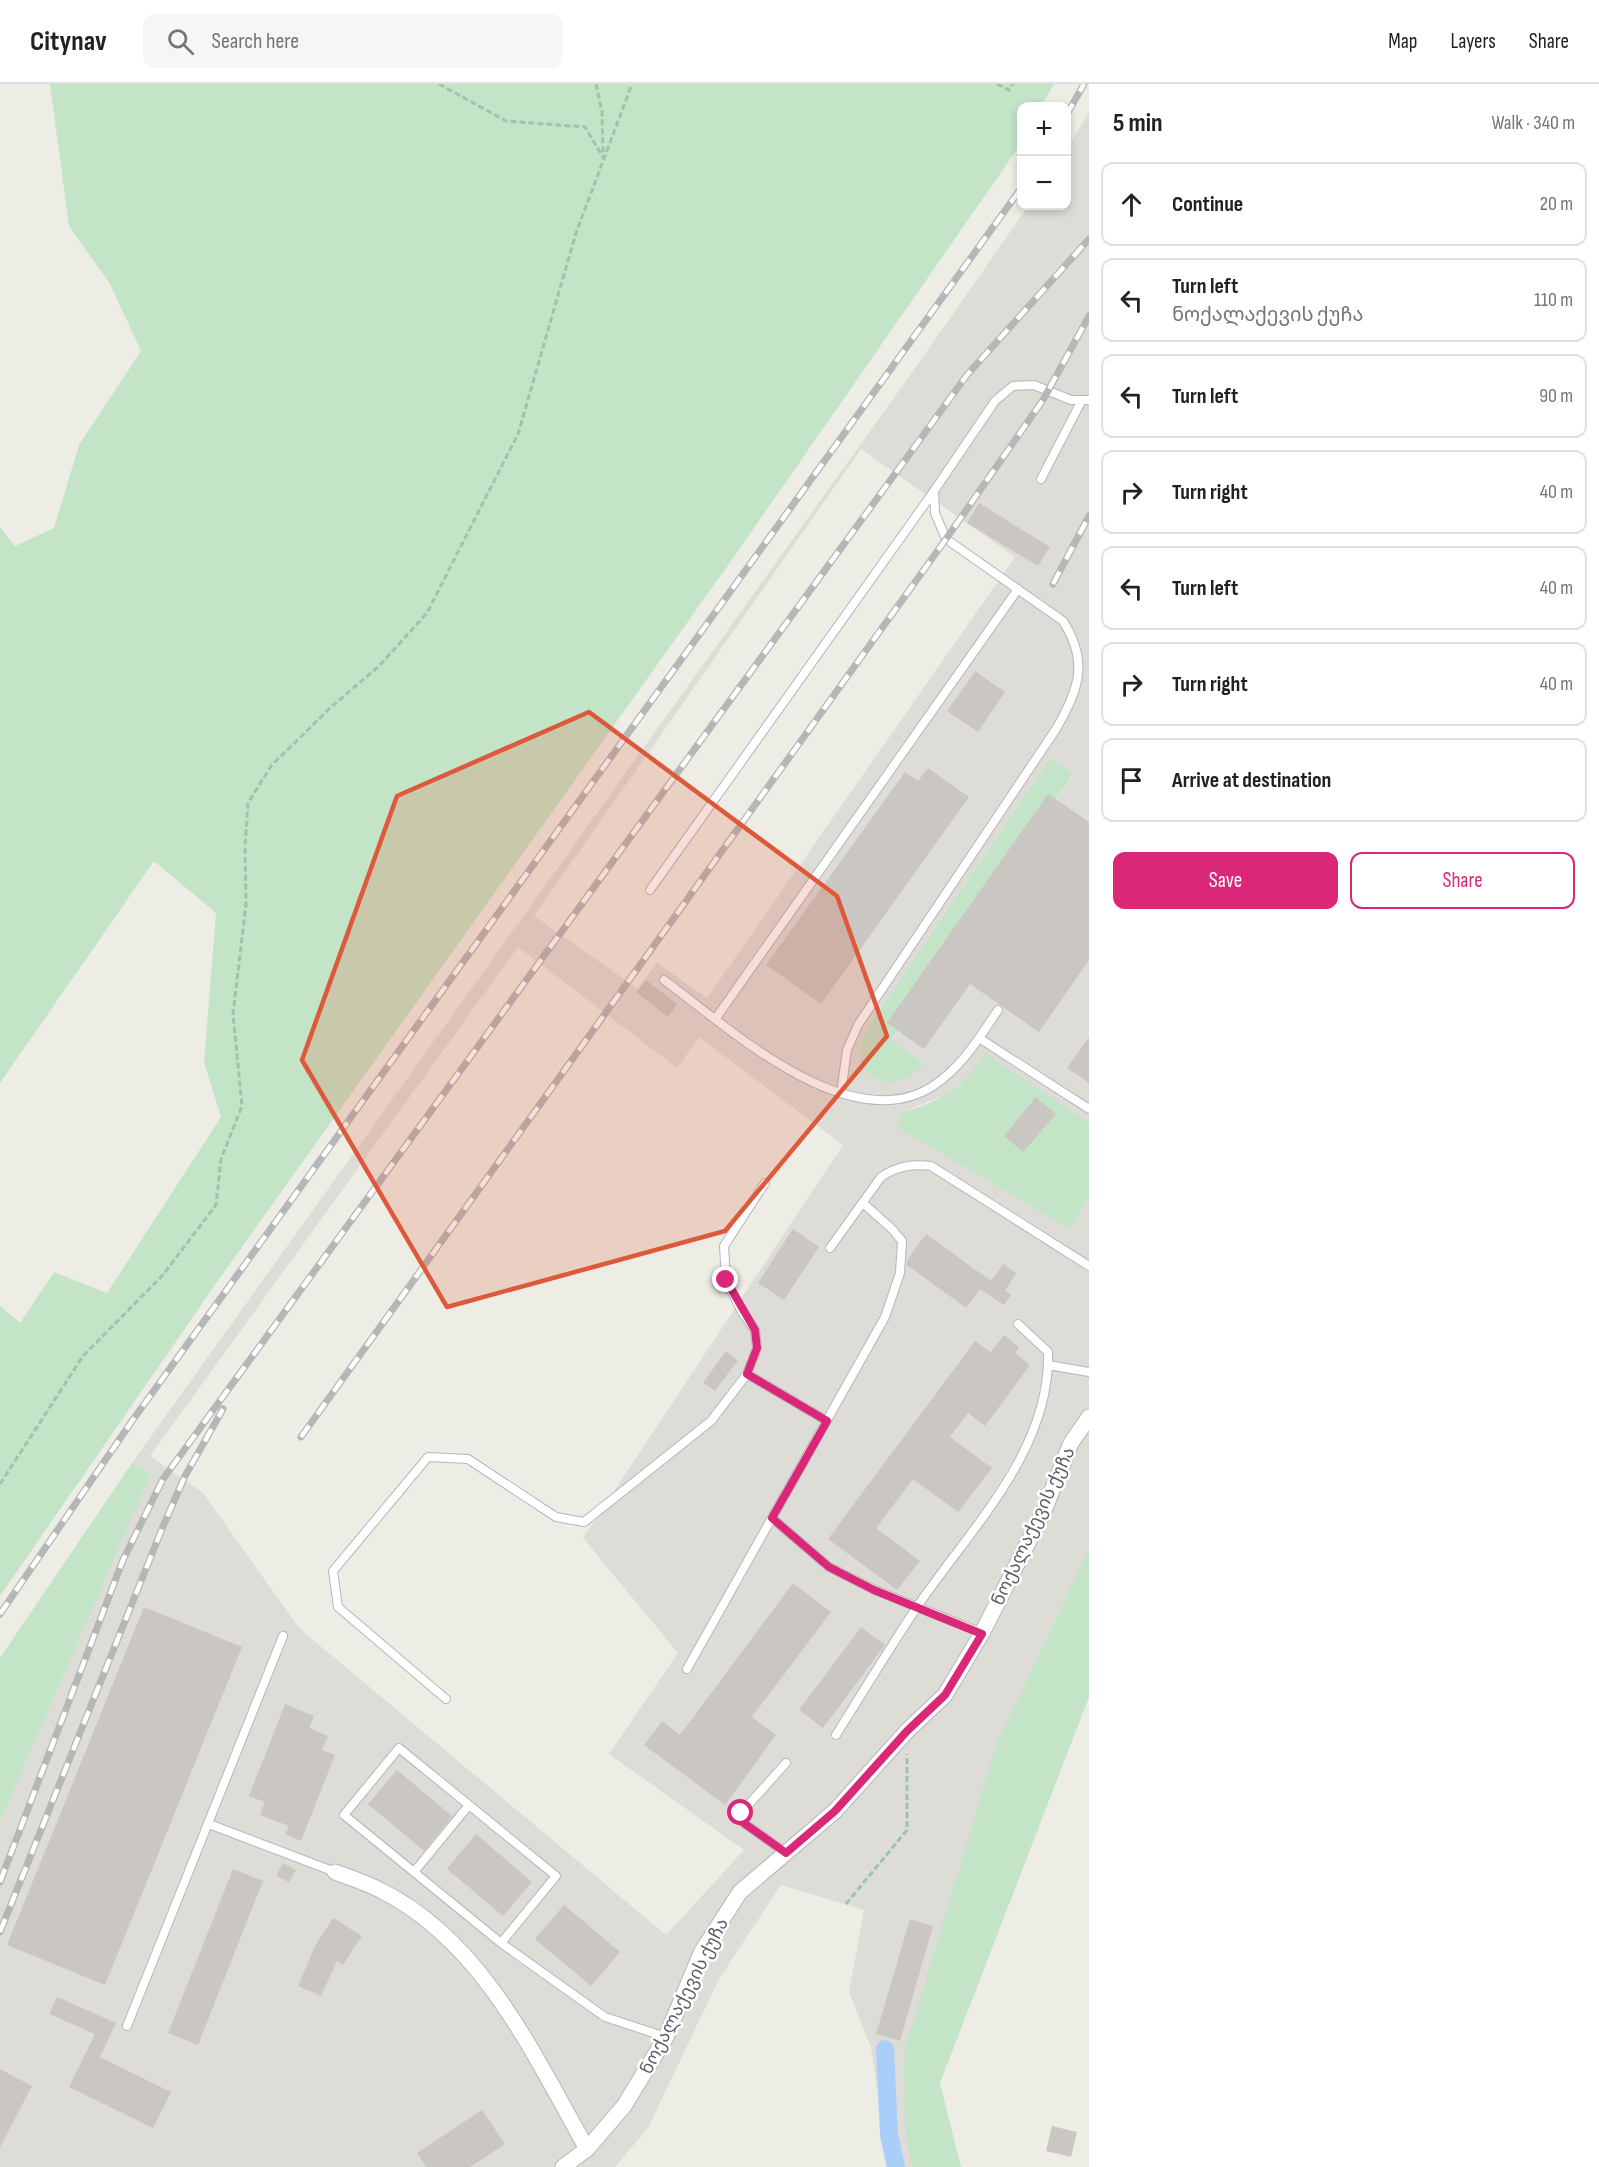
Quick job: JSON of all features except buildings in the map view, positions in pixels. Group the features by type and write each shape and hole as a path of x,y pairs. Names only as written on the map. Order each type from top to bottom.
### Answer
{"street":[{"name":"ნოქალაქევის ქუჩა","path":"563,2167 587,2149 624,2106 666,2037 702,1951 740,1892 835,1811 907,1731 945,1695 982,1634 1043,1513 1071,1443 1089,1417"},
{"path":"335,1872 382,1891 418,1913 458,1947 510,2014 587,2149"}],"lane":[{"path":"650,890 934,491 995,401 1013,386 1034,385 1071,400 1086,400 1041,479"},
{"path":"841,1093 847,1050 858,1025 1056,729 1072,701 1080,655 1075,639 1063,621 946,539 935,513 934,491"},
{"path":"716,1018 1018,589"},
{"path":"664,980 785,1068 841,1093 882,1101 906,1097 932,1087 962,1062 998,1010"},
{"path":"979,1038 1089,1109"},
{"path":"830,1248 881,1177 892,1170 914,1165 931,1166 1089,1266"},
{"path":"446,1699 338,1607 333,1571 428,1457 468,1459 556,1516 584,1522 711,1421 747,1374 757,1348 755,1330 726,1280 724,1246 765,1183"},
{"path":"687,1669 885,1317 900,1273 902,1241 892,1228 862,1203"},
{"path":"836,1735 917,1607 1010,1478 1040,1411 1048,1352 1018,1324"},
{"path":"1048,1365 1089,1372"},
{"path":"747,1374 827,1421"},
{"path":"772,1518 829,1567 982,1634"},
{"path":"127,2026 283,1636"},
{"path":"501,1943 556,1876 399,1748 344,1815 501,1943 604,2017 666,2037"},
{"path":"786,1763 741,1813 741,1821 786,1853"},
{"path":"414,1872 469,1805"},
{"path":"209,1824 335,1872"}],"path":[{"path":"439,84 506,121 585,127 603,157"},
{"path":"596,84 602,112 603,157"},
{"path":"0,1484 83,1356 162,1276 216,1205 221,1159 242,1106 233,1014 246,904 245,847 248,803 271,766 329,709 379,666 427,614 518,434 576,233 632,84"},
{"path":"997,84 1009,90 1013,84"},
{"path":"846,1904 907,1830 907,1731"}],"highlighted area":[{"path":"589,712 837,896 887,1036 725,1231 447,1307 302,1060 397,796"}],"shaded area":[{"path":"1089,112 1089,1122 985,1054 974,1072 945,1095 903,1112 1070,1229 1089,1198 1089,1549 997,1742 905,2133 912,2167 889,2167 871,2048 849,1992 864,1910 781,1885 719,1979 648,2128 615,2167 0,2167 0,1822 151,1474 132,1463 916,367 1025,210 1071,210 1071,142","holes":["861,449 1015,557 707,998 657,963 638,989 534,916","1050,760 1073,775 891,1040 923,1064 866,1031","518,947 677,1068 699,1037 843,1145 583,1538 678,1653 609,1754 744,1850 666,1935 299,1628 203,1493 150,1456"]}],"green space":[{"path":"50,84 1054,84 1043,102 1017,102 1017,149 729,564 215,1285 0,1596 0,1306 20,1323 54,1272 107,1293 221,1117 204,1062 216,913 154,861 0,1083 0,527 15,546 54,528 79,445 141,351 110,284 69,226"},
{"path":"1050,759 1073,774 891,1040 924,1064 916,1072 901,1080 886,1081 873,1077 861,1061 861,1045 866,1031"},
{"path":"985,1053 1089,1122 1089,1198 1070,1229 897,1127 903,1112 928,1104 950,1091 970,1074"},
{"path":"132,1463 151,1474 0,1822 0,1658"},
{"path":"1089,1549 1089,1697 940,2083 961,2167 912,2167 905,2133 904,2053 997,1742"}],"waterway":[{"path":"885,2049 889,2135 896,2167"}],"railway":[{"path":"1071,107 1084,84"},
{"path":"0,1614 132,1421 1017,194"},
{"path":"0,1882 123,1560 163,1479 967,375 1089,239"},
{"path":"301,1437 946,539 1043,400 1089,316"},
{"path":"1053,584 1089,516"},
{"path":"0,1932 164,1524 185,1476 223,1409"}],"route":[{"path":"726,1280 742,1312 755,1330 757,1348 747,1374 827,1421 772,1518 829,1567 874,1590 982,1634 945,1695 907,1731 835,1811 786,1853 741,1821 741,1813"}]}
